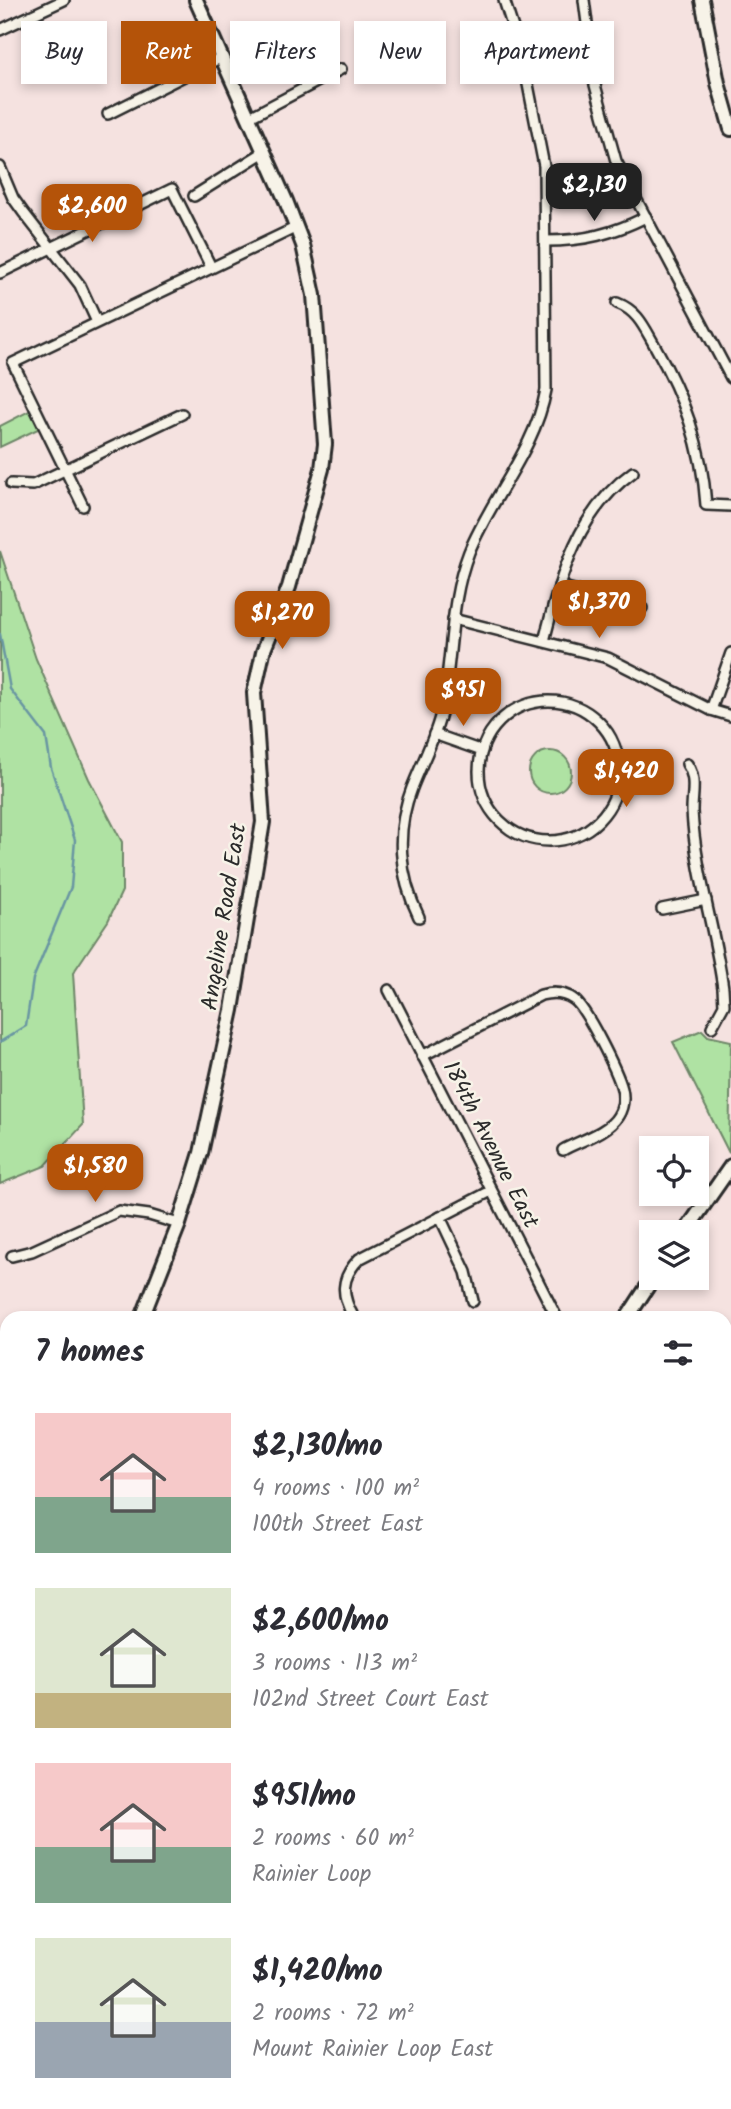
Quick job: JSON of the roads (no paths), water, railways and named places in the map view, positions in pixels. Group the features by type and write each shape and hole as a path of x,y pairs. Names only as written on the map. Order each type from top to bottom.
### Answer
{"street":[{"path":"0,30 64,0"},
{"name":"Angeline Road East","path":"145,1311 179,1224 201,1153 232,1010 263,822 254,712 257,676 263,652 289,587 325,455 314,295 298,227 196,0"},
{"path":"419,917 404,876 401,839 406,804 434,734 445,692 458,588 470,550 531,438 543,406 548,372 546,241 541,149 523,59 504,0"},
{"path":"584,0 595,85 610,144 731,378"},
{"path":"702,0 718,83 731,129"},
{"path":"108,114 222,57"},
{"path":"248,118 341,68"},
{"path":"194,196 264,152"},
{"path":"0,167 13,198 80,285 97,322"},
{"path":"0,273 172,189 211,267"},
{"path":"546,241 591,239 623,229 646,217"},
{"path":"83,506 13,363 298,227"},
{"path":"617,303 637,314 680,393 701,458 706,506 731,506"},
{"path":"11,484 33,485 181,414"},
{"path":"544,641 568,556 587,522 612,487 633,472"},
{"path":"559,586 642,608"},
{"path":"453,619 623,664 711,710 731,716"},
{"path":"711,710 731,653"},
{"path":"546,701 574,705 597,719 611,738 620,766 617,789 604,815 581,834 559,841 526,837 505,826 486,803 479,772 482,751 491,731 516,709 546,701"},
{"path":"434,734 482,751"},
{"path":"687,764 694,776 693,826 720,967 723,1004 712,1027"},
{"path":"662,909 706,900"},
{"path":"720,967 731,965"},
{"name":"184th Avenue East","path":"389,990 553,1311"},
{"path":"422,1056 541,995 562,994 573,999 584,1009 620,1081 623,1101 618,1115 608,1126 563,1150"},
{"path":"693,1220 731,1166"},
{"path":"351,1311 344,1294 344,1281 350,1269 368,1254 491,1191"},
{"path":"12,1256 32,1251 118,1211 149,1215 179,1224"},
{"path":"440,1217 466,1272 473,1301"},
{"path":"631,1311 645,1290"}],"waterway":[{"path":"0,634 10,689 46,736 51,768 75,840 71,887 33,979 26,1026 0,1042"}]}
